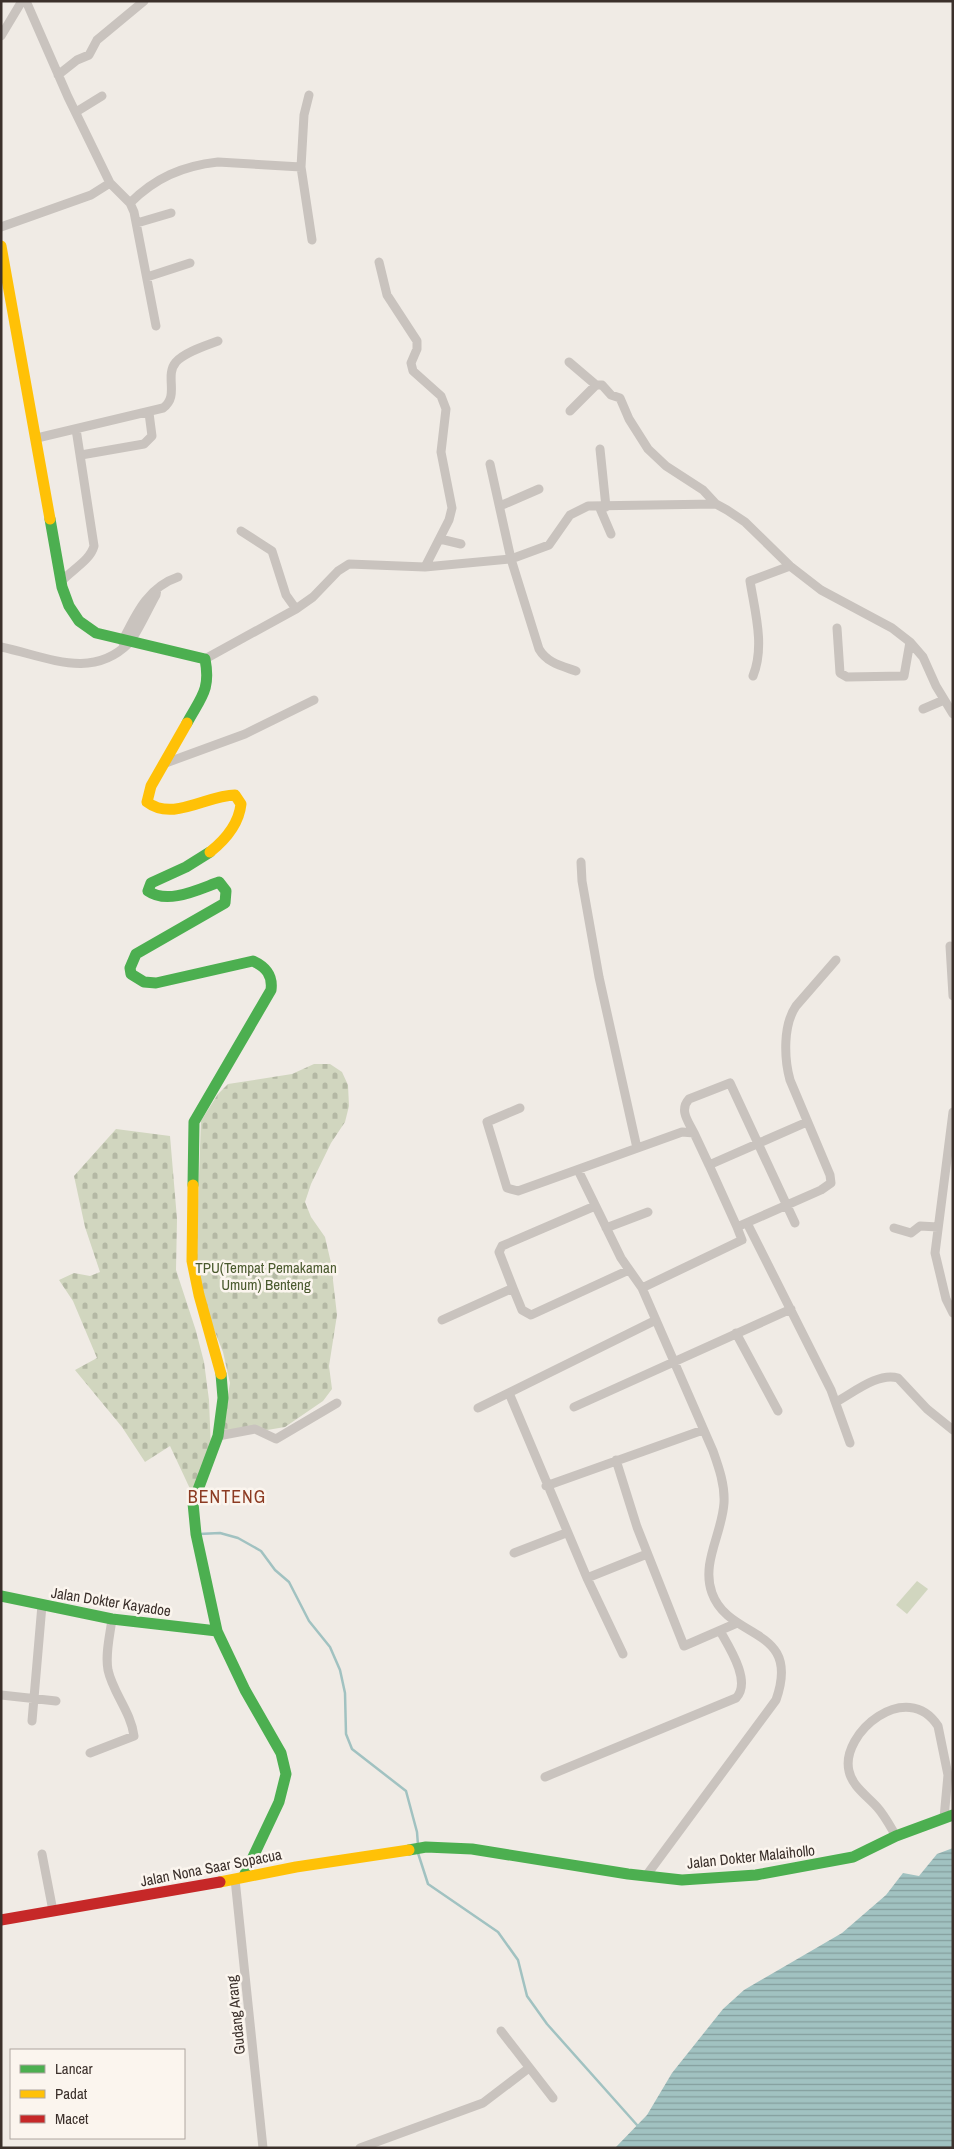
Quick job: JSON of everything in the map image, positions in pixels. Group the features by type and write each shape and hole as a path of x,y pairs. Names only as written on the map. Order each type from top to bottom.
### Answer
{"street":[{"path":"1,36 22,1"},
{"path":"26,1 58,75 110,183 130,203 137,223 156,326"},
{"path":"58,75 77,60 89,55 97,40 144,1"},
{"path":"309,95 302,134 301,167 312,240"},
{"path":"76,112 102,96"},
{"path":"130,203 146,187 167,174 205,164 218,162 301,167"},
{"path":"1,228 91,195 110,183"},
{"path":"137,223 171,213"},
{"path":"1,246 14,328 36,438 61,582 70,609 80,624 125,643 205,659 296,609 313,597 338,571 349,564 425,567 511,559 549,545 566,520 575,511 588,506 716,504"},
{"path":"379,262 387,296 417,341 417,349 411,363 413,371 425,384 441,396 446,409 441,452 452,508 450,520 425,567"},
{"path":"147,277 190,263"},
{"path":"36,438 164,408 170,404 172,369 176,362 218,341"},
{"path":"569,362 596,385 602,385 611,396 620,398 640,438 658,459 703,490 716,504 745,522 790,566 821,590 892,628 910,642 923,657 953,714"},
{"path":"570,411 596,385"},
{"path":"80,455 144,444 152,436 149,413"},
{"path":"61,582 77,565 89,558 94,546 76,429"},
{"path":"600,450 603,507 611,534"},
{"path":"490,464 511,559 542,654 553,663 576,671"},
{"path":"500,506 539,489"},
{"path":"241,531 272,551 286,595 296,609"},
{"path":"440,539 461,544"},
{"path":"753,676 758,663 758,641 756,610 750,581 790,566"},
{"path":"1,647 78,665 98,663 111,657 125,643 156,595 157,589 178,577"},
{"path":"837,628 840,673 847,677 904,676 910,642"},
{"path":"205,659 208,675 207,687 163,764 147,798 150,806 170,810 231,795 235,796 241,808 231,831 212,852 187,867 151,883 148,891 155,896 182,895 219,882 224,887 225,903 136,954 130,968 131,974 144,982 156,982 254,961 265,967 272,980 271,990 215,1082 193,1128 192,1261 222,1377 223,1410 218,1436 195,1493 193,1510 200,1564 217,1631 245,1690 281,1752 286,1774 278,1802 240,1877"},
{"path":"163,764 245,734 314,700"},
{"path":"923,709 944,700"},
{"path":"581,862 582,882 599,977 637,1148"},
{"path":"950,946 953,996"},
{"path":"736,1227 821,1190 830,1183 830,1175 795,1095 788,1070 789,1022 791,1013 803,995 836,960"},
{"path":"742,1240 684,1111 685,1104 690,1099 730,1083 795,1223"},
{"path":"520,1108 487,1122 507,1188 518,1191 682,1132 694,1133"},
{"path":"953,1112 943,1205 935,1254 946,1299 953,1313"},
{"path":"709,1165 807,1122"},
{"path":"578,1170 606,1228 629,1270 642,1288 716,1460 724,1493 724,1506 708,1576 716,1602 738,1623 764,1638 777,1654 782,1675 776,1700 646,1876"},
{"path":"943,1205 953,1206"},
{"path":"595,1206 500,1248 500,1255 522,1310 531,1315 629,1270"},
{"path":"606,1228 648,1212"},
{"path":"747,1222 836,1402 850,1443"},
{"path":"894,1228 909,1233 916,1232 920,1226 938,1227"},
{"path":"642,1288 754,1235"},
{"path":"442,1320 513,1288"},
{"path":"574,1407 791,1308"},
{"path":"478,1408 656,1320"},
{"path":"736,1333 778,1411"},
{"path":"836,1402 873,1382 893,1376 898,1378 927,1409 953,1430"},
{"path":"509,1393 566,1533 623,1654"},
{"path":"218,1436 255,1429 272,1438 281,1438 337,1403"},
{"path":"546,1486 703,1430"},
{"path":"616,1460 647,1554 684,1646 738,1623"},
{"path":"514,1554 566,1533"},
{"path":"587,1578 647,1554"},
{"name":"Jalan Dokter Kayadoe","path":"1,1596 112,1619 168,1627 217,1631"},
{"path":"32,1721 42,1606"},
{"path":"90,1753 134,1736 131,1723 108,1671 107,1657 112,1619"},
{"path":"545,1777 736,1698 742,1693 743,1687 738,1670 720,1630"},
{"path":"1,1695 56,1700"},
{"path":"896,1836 880,1812 857,1786 848,1771 850,1756 858,1739 873,1719 889,1709 910,1708 921,1711 934,1719 938,1726 948,1775 949,1817"},
{"name":"Jalan Dokter Malaihollo","path":"426,1848 485,1850 646,1876 682,1880 709,1880 790,1870 853,1857 896,1836 949,1817"},
{"name":"Jalan Nona Saar Sopacua","path":"1,1920 240,1877 408,1849 426,1848"},
{"path":"42,1854 54,1911"},
{"name":"Gudang Arang","path":"240,1877 263,2148"},
{"path":"501,2031 553,2098"},
{"path":"360,2148 483,2103 529,2068"}],"green space":[{"name":"TPU(Tempat Pemakaman Umum) Benteng","path":"314,1064 330,1064 342,1072 348,1085 349,1106 345,1122 331,1143 311,1184 305,1202 311,1217 325,1237 331,1263 337,1315 329,1366 332,1389 323,1401 285,1427 225,1437 224,1418 230,1383 223,1352 202,1299 196,1258 201,1121 218,1094 228,1084 292,1074"},
{"path":"116,1129 170,1136 177,1219 176,1270 204,1362 209,1400 211,1450 192,1493 170,1446 145,1462 122,1427 75,1370 97,1358 73,1301 59,1280 74,1273 90,1276 100,1272 85,1227 74,1176"},
{"path":"917,1581 928,1589 907,1614 896,1605"}],"water":[{"path":"953,1848 953,2148 615,2148 647,2115 672,2073 723,2009 744,1990 842,1933 886,1895 903,1873 919,1876 937,1854"}],"waterway":[{"path":"199,1534 220,1533 238,1538 261,1551 275,1570 289,1582 309,1621 330,1647 340,1670 345,1693 346,1734 352,1749 406,1791 417,1832 418,1845"},
{"path":"418,1853 428,1884 498,1932 518,1960 527,1996 547,2024 637,2125"}],"traffic: fast":[{"path":"50,519 62,587 69,606 79,621 96,633 205,659 207,670 206,686 187,723"},
{"path":"193,1185 194,1122 271,990 270,976 262,966 253,961 156,983 144,982 131,974 130,968 136,954 225,903 226,891 219,882 193,892 174,896 156,895 148,891 151,883 186,867 210,852"},
{"path":"221,1374 223,1398 218,1436 193,1503 196,1534 217,1631 245,1690 281,1753 286,1774 279,1802 244,1876"},
{"path":"1,1596 112,1619 217,1631"},
{"path":"409,1850 426,1847 472,1849 628,1874 682,1880 756,1875 853,1857 896,1836 953,1815"}],"traffic: slow":[{"path":"1,246 50,519"},
{"path":"187,723 151,786 147,802 157,807 179,809 224,796 235,795 241,804 237,818 226,837 210,852"},
{"path":"193,1185 192,1261 199,1295 221,1374"},
{"path":"220,1882 296,1867 409,1850"}],"traffic: jam":[{"path":"1,1920 220,1882"}],"district":[{"name":"BENTENG","path":"227,1497"}]}
